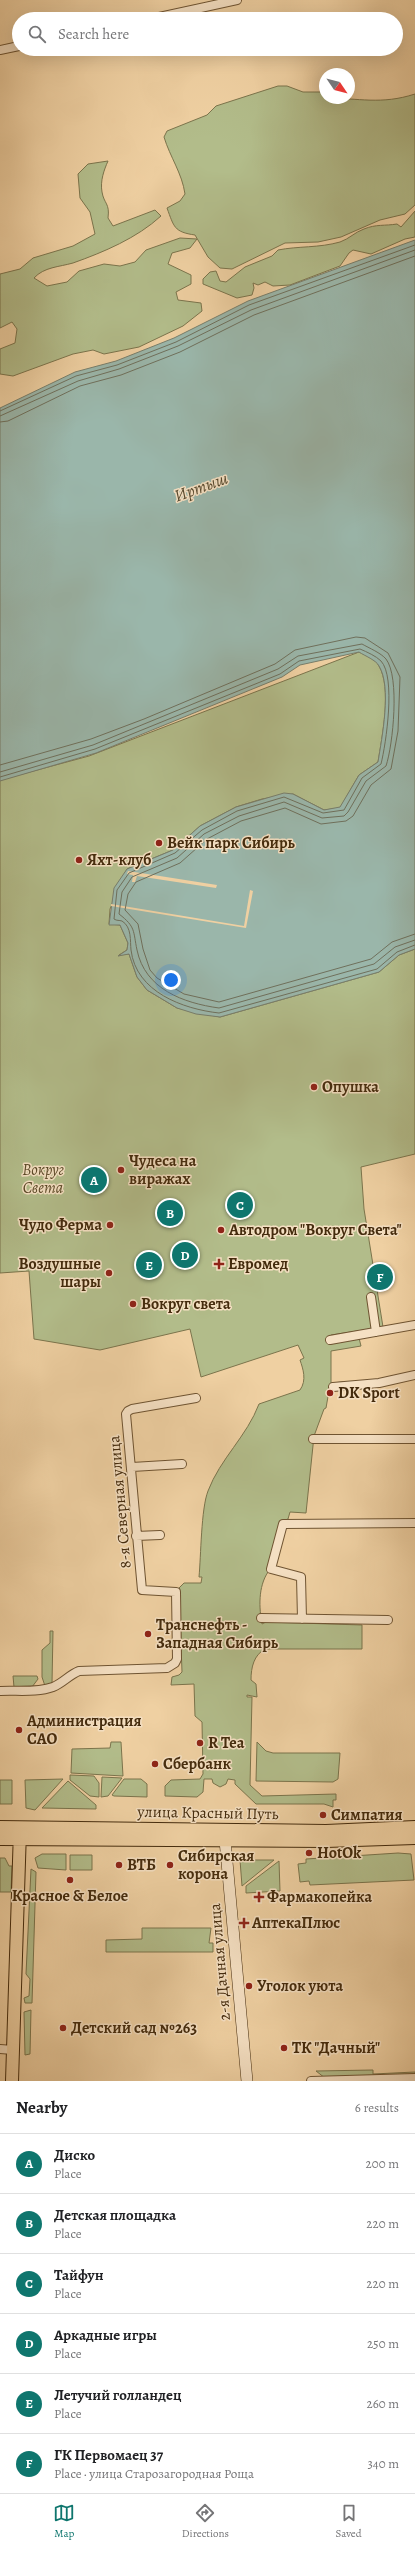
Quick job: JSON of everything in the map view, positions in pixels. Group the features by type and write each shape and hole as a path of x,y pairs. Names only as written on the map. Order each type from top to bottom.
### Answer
{"main road":[{"name":"улица Красный Путь","path":"0,1827 20,1833 225,1840 415,1838"},
{"name":"улица Красный Путь","path":"0,1838 20,1833 326,1831 415,1827"},
{"path":"12,2081 20,1833"}],"street":[{"path":"182,12 237,0"},
{"path":"0,50 12,47"},
{"path":"371,1297 376,1332"},
{"path":"330,1340 415,1325"},
{"path":"333,1387 379,1382 415,1375"},
{"name":"8-я Северная улица","path":"0,1691 46,1689 60,1684 71,1674 79,1671 167,1668 175,1663 176,1592 142,1590 136,1536 128,1410 196,1398"},
{"path":"313,1439 415,1439"},
{"path":"132,1467 182,1464"},
{"path":"302,1619 301,1577 271,1569 283,1524 415,1523"},
{"path":"136,1536 160,1535"},
{"path":"261,1618 388,1620"},
{"name":"2-я Дачная улица","path":"225,1840 247,2081"},
{"path":"0,2049 13,2050"},
{"path":"311,2081 415,2078"}],"green space":[{"path":"278,86 287,86 303,92 319,92 319,104 355,104 355,99 381,100 415,94 415,205 405,214 380,220 341,237 318,242 285,243 232,269 220,268 208,257 195,235 179,230 171,220 167,208 180,201 185,194 179,172 164,137 167,131 207,115 216,106"},
{"path":"108,161 103,176 102,188 103,196 108,206 108,218 113,226 155,210 161,216 152,224 120,244 73,263 47,269 34,278 47,286 67,282 79,271 104,264 120,266 135,262 146,250 180,238 197,239 190,248 172,253 168,264 191,275 191,284 176,292 178,300 201,303 202,311 183,326 139,347 104,354 93,350 73,354 13,376 0,374 0,349 15,343 17,329 12,322 0,328 0,274 20,269 33,258 73,246 95,234 90,212 80,198 78,174 88,164"},
{"path":"415,211 415,237 405,239 371,254 353,250 349,253 340,266 290,285 273,286 265,282 258,285 253,283 254,288 252,295 237,298 203,284 203,279 210,272 216,271 220,281 226,282 245,267 272,256 278,250 340,242 361,230 373,226 397,224 401,227"},
{"name":"Вокруг Света","path":"359,652 375,661 383,675 385,687 384,726 378,762 359,775 340,808 324,810 293,794 262,799 236,807 200,826 173,850 127,869 110,909 109,924 120,925 128,943 127,950 119,955 129,954 137,977 147,990 177,1008 220,1017 379,972 399,955 415,949 415,1154 361,1167 364,1209 383,1327 331,1335 331,1344 359,1338 361,1346 331,1351 331,1383 343,1382 342,1385 330,1385 326,1408 324,1409 314,1436 306,1513 290,1512 288,1519 282,1522 268,1572 262,1584 260,1598 262,1624 266,1622 362,1625 362,1649 265,1649 256,1658 252,1671 251,1680 256,1684 257,1697 247,1695 247,1697 252,1697 250,1785 262,1796 336,1794 336,1800 333,1800 333,1807 324,1804 256,1804 235,1784 235,1780 228,1779 226,1784 220,1787 213,1783 212,1779 204,1779 203,1792 197,1797 165,1796 165,1786 171,1780 200,1779 203,1774 202,1722 195,1716 194,1684 171,1685 172,1677 179,1675 182,1672 179,1588 184,1583 201,1583 202,1577 199,1577 202,1533 204,1509 208,1491 219,1468 248,1427 259,1404 300,1390 304,1378 300,1360 304,1358 298,1345 201,1377 190,1329 100,1350 34,1339 29,1271 0,1273 0,780 89,756"},
{"path":"50,1631 53,1631 52,1683 50,1686 45,1686 42,1677 42,1650 50,1643"},
{"path":"13,1676 37,1676 38,1679 32,1687 14,1687"},
{"path":"111,1742 121,1742 123,1776 71,1773 72,1749 110,1748"},
{"path":"257,1742 266,1751 273,1753 340,1753 338,1779 333,1782 256,1781"},
{"path":"70,1775 94,1776 99,1783 99,1797 90,1796 70,1780"},
{"path":"102,1777 122,1778 108,1796 101,1797"},
{"path":"63,1779 35,1810 26,1808 25,1780"},
{"path":"124,1779 141,1779 147,1784 147,1797 112,1795"},
{"path":"0,1780 12,1780 12,1804 0,1804"},
{"path":"68,1781 96,1805 96,1809 42,1808"},
{"path":"398,1853 411,1854 414,1880 310,1885 309,1881 300,1882 298,1864 306,1863 306,1859"},
{"path":"42,1854 66,1854 66,1870 38,1868 35,1858"},
{"path":"70,1855 92,1855 92,1870 70,1870"},
{"path":"0,1858 5,1858 9,1866 12,1866 11,1892 0,1892"},
{"path":"240,1860 274,1860 242,1886"},
{"path":"279,1861 280,1891 246,1893 246,1886"},
{"path":"31,1869 36,1872 32,2003 25,2003 24,1998 29,1996 30,1979 26,1974"},
{"path":"142,1928 211,1928 209,1943 213,1943 213,1952 106,1952 106,1940 142,1939"},
{"path":"31,2010 30,2054 25,2055 24,2012"},
{"path":"373,2070 373,2074 415,2072 415,2081 325,2078 316,2071"}],"water":[{"name":"Иртыш","path":"415,240 415,949 399,955 379,972 220,1017 196,1014 177,1008 147,990 137,977 129,954 118,956 127,950 128,943 120,925 109,925 114,888 127,869 173,850 200,826 236,807 284,793 293,794 324,810 340,807 359,775 378,762 385,712 385,686 383,675 378,664 359,652 300,665 282,677 96,753 0,781 0,408 75,372 116,361 174,338 248,301"}],"pier":[{"path":"128,871 217,885 216,888 137,876 135,882 132,882 133,875 127,874"},
{"path":"250,890 253,891 246,928 111,906 111,904 244,926"}],"place":[{"name":"Вейк парк Сибирь","path":"159,843"},
{"name":"Яхт-клуб","path":"79,860"},
{"name":"Опушка","path":"314,1087"},
{"name":"Чудеса на виражах","path":"121,1170"},
{"name":"Диско","path":"94,1180"},
{"name":"Тайфун","path":"240,1205"},
{"name":"Детская площадка","path":"170,1213"},
{"name":"Чудо Ферма","path":"110,1225"},
{"name":"Автодром \"Вокруг Света\"","path":"221,1230"},
{"name":"Аркадные игры","path":"185,1255"},
{"name":"Евромед","path":"219,1264"},
{"name":"Летучий голландец","path":"149,1265"},
{"name":"Воздушные шары","path":"109,1273"},
{"name":"ГК Первомаец 37","path":"380,1277"},
{"name":"Вокруг света","path":"133,1304"},
{"name":"DK Sport","path":"330,1393"},
{"name":"Транснефть - Западная Сибирь","path":"148,1634"},
{"name":"Администрация САО","path":"19,1730"},
{"name":"R Tea","path":"200,1743"},
{"name":"Сбербанк","path":"155,1764"},
{"name":"Симпатия","path":"323,1815"},
{"name":"HotOk","path":"309,1853"},
{"name":"ВТБ","path":"119,1865"},
{"name":"Сибирская корона","path":"170,1865"},
{"name":"Красное & Белое","path":"70,1880"},
{"name":"Фармакопейка","path":"259,1897"},
{"name":"АптекаПлюс","path":"244,1923"},
{"name":"Уголок уюта","path":"249,1986"},
{"name":"Детский сад №263","path":"63,2028"},
{"name":"ТК \"Дачный\"","path":"284,2048"}]}
